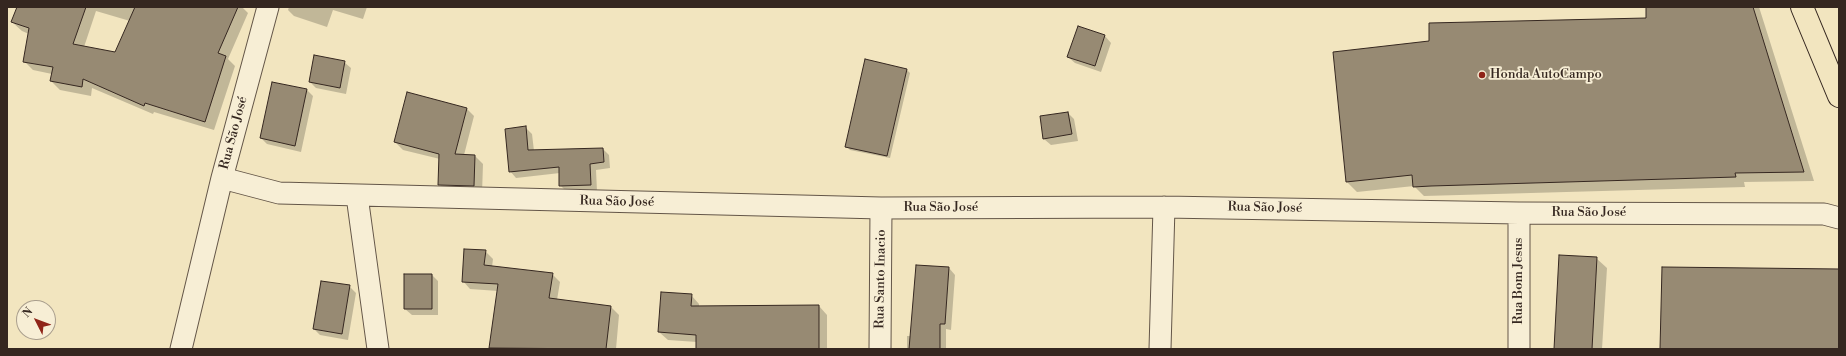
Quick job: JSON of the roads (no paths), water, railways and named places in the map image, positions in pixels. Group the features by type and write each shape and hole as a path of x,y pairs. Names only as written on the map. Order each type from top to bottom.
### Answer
{"main road":[{"path":"1802,7 1839,96"}],"street":[{"name":"Rua São José","path":"268,7 222,178 279,193 881,208 1164,207 1519,212 1824,214 1839,218"},
{"path":"181,349 222,178"},
{"path":"357,196 378,349"},
{"path":"1160,349 1164,207"},
{"name":"Rua Santo Inacio","path":"880,349 881,208"},
{"name":"Rua Bom Jesus","path":"1519,212 1519,349"}],"place":[{"name":"Honda AutoCampo","path":"1482,75"}]}
